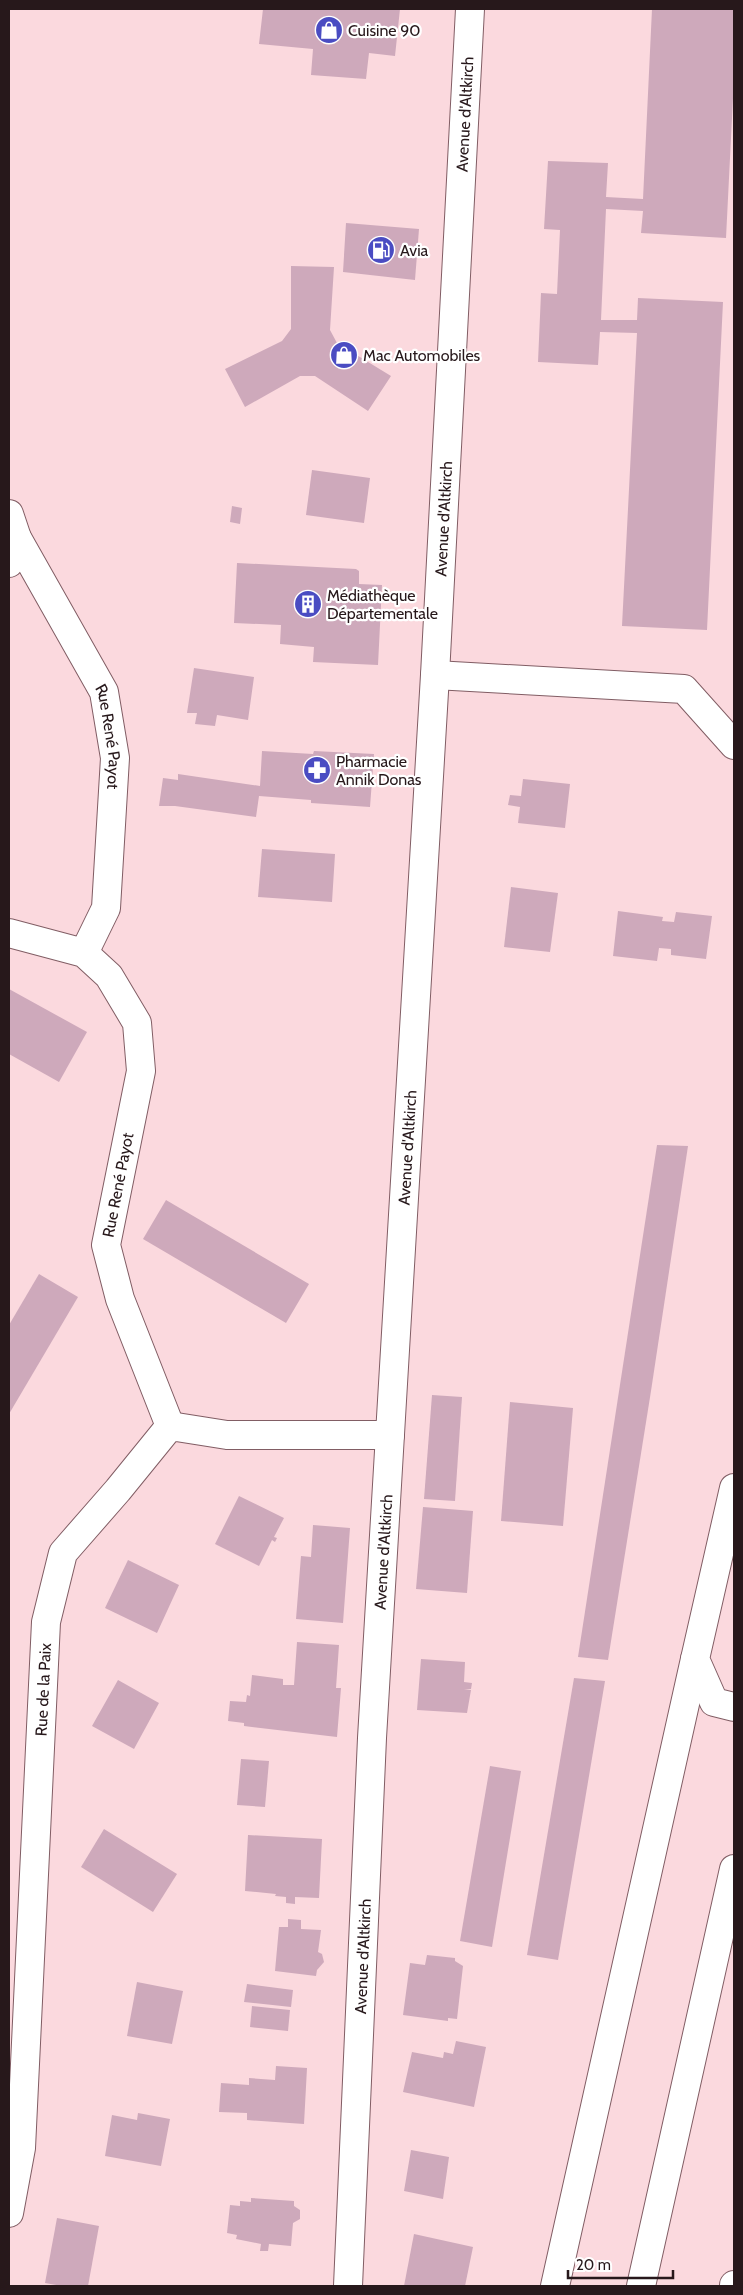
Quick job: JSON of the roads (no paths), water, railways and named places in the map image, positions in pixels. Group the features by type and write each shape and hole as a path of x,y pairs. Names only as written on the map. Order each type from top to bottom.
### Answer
{"street":[{"name":"Avenue d'Altkirch","path":"348,2286 372,1748 435,675 470,9"},
{"name":"Rue René Payot","path":"9,563 13,526"},
{"name":"Rue René Payot","path":"13,526 104,692 114,747 115,758 106,908 84,953"},
{"path":"435,675 684,689 734,745"},
{"name":"Rue René Payot","path":"9,933 84,953 109,976 137,1023 141,1071 106,1245 120,1299 170,1426"},
{"path":"170,1426 227,1435 390,1435"},
{"name":"Rue de la Paix","path":"9,2213 21,2148 46,1622 63,1553 170,1426"},
{"path":"555,2286 734,1488"},
{"path":"695,1660 714,1702 734,1707"},
{"path":"640,2286 734,1870"}],"place":[{"name":"Cuisine 90","path":"329,30"},
{"name":"Avia","path":"381,250"},
{"name":"Mac Automobiles","path":"344,355"},
{"name":"Médiathèque Départementale","path":"308,604"},
{"name":"Pharmacie Annik Donas","path":"317,770"}]}
